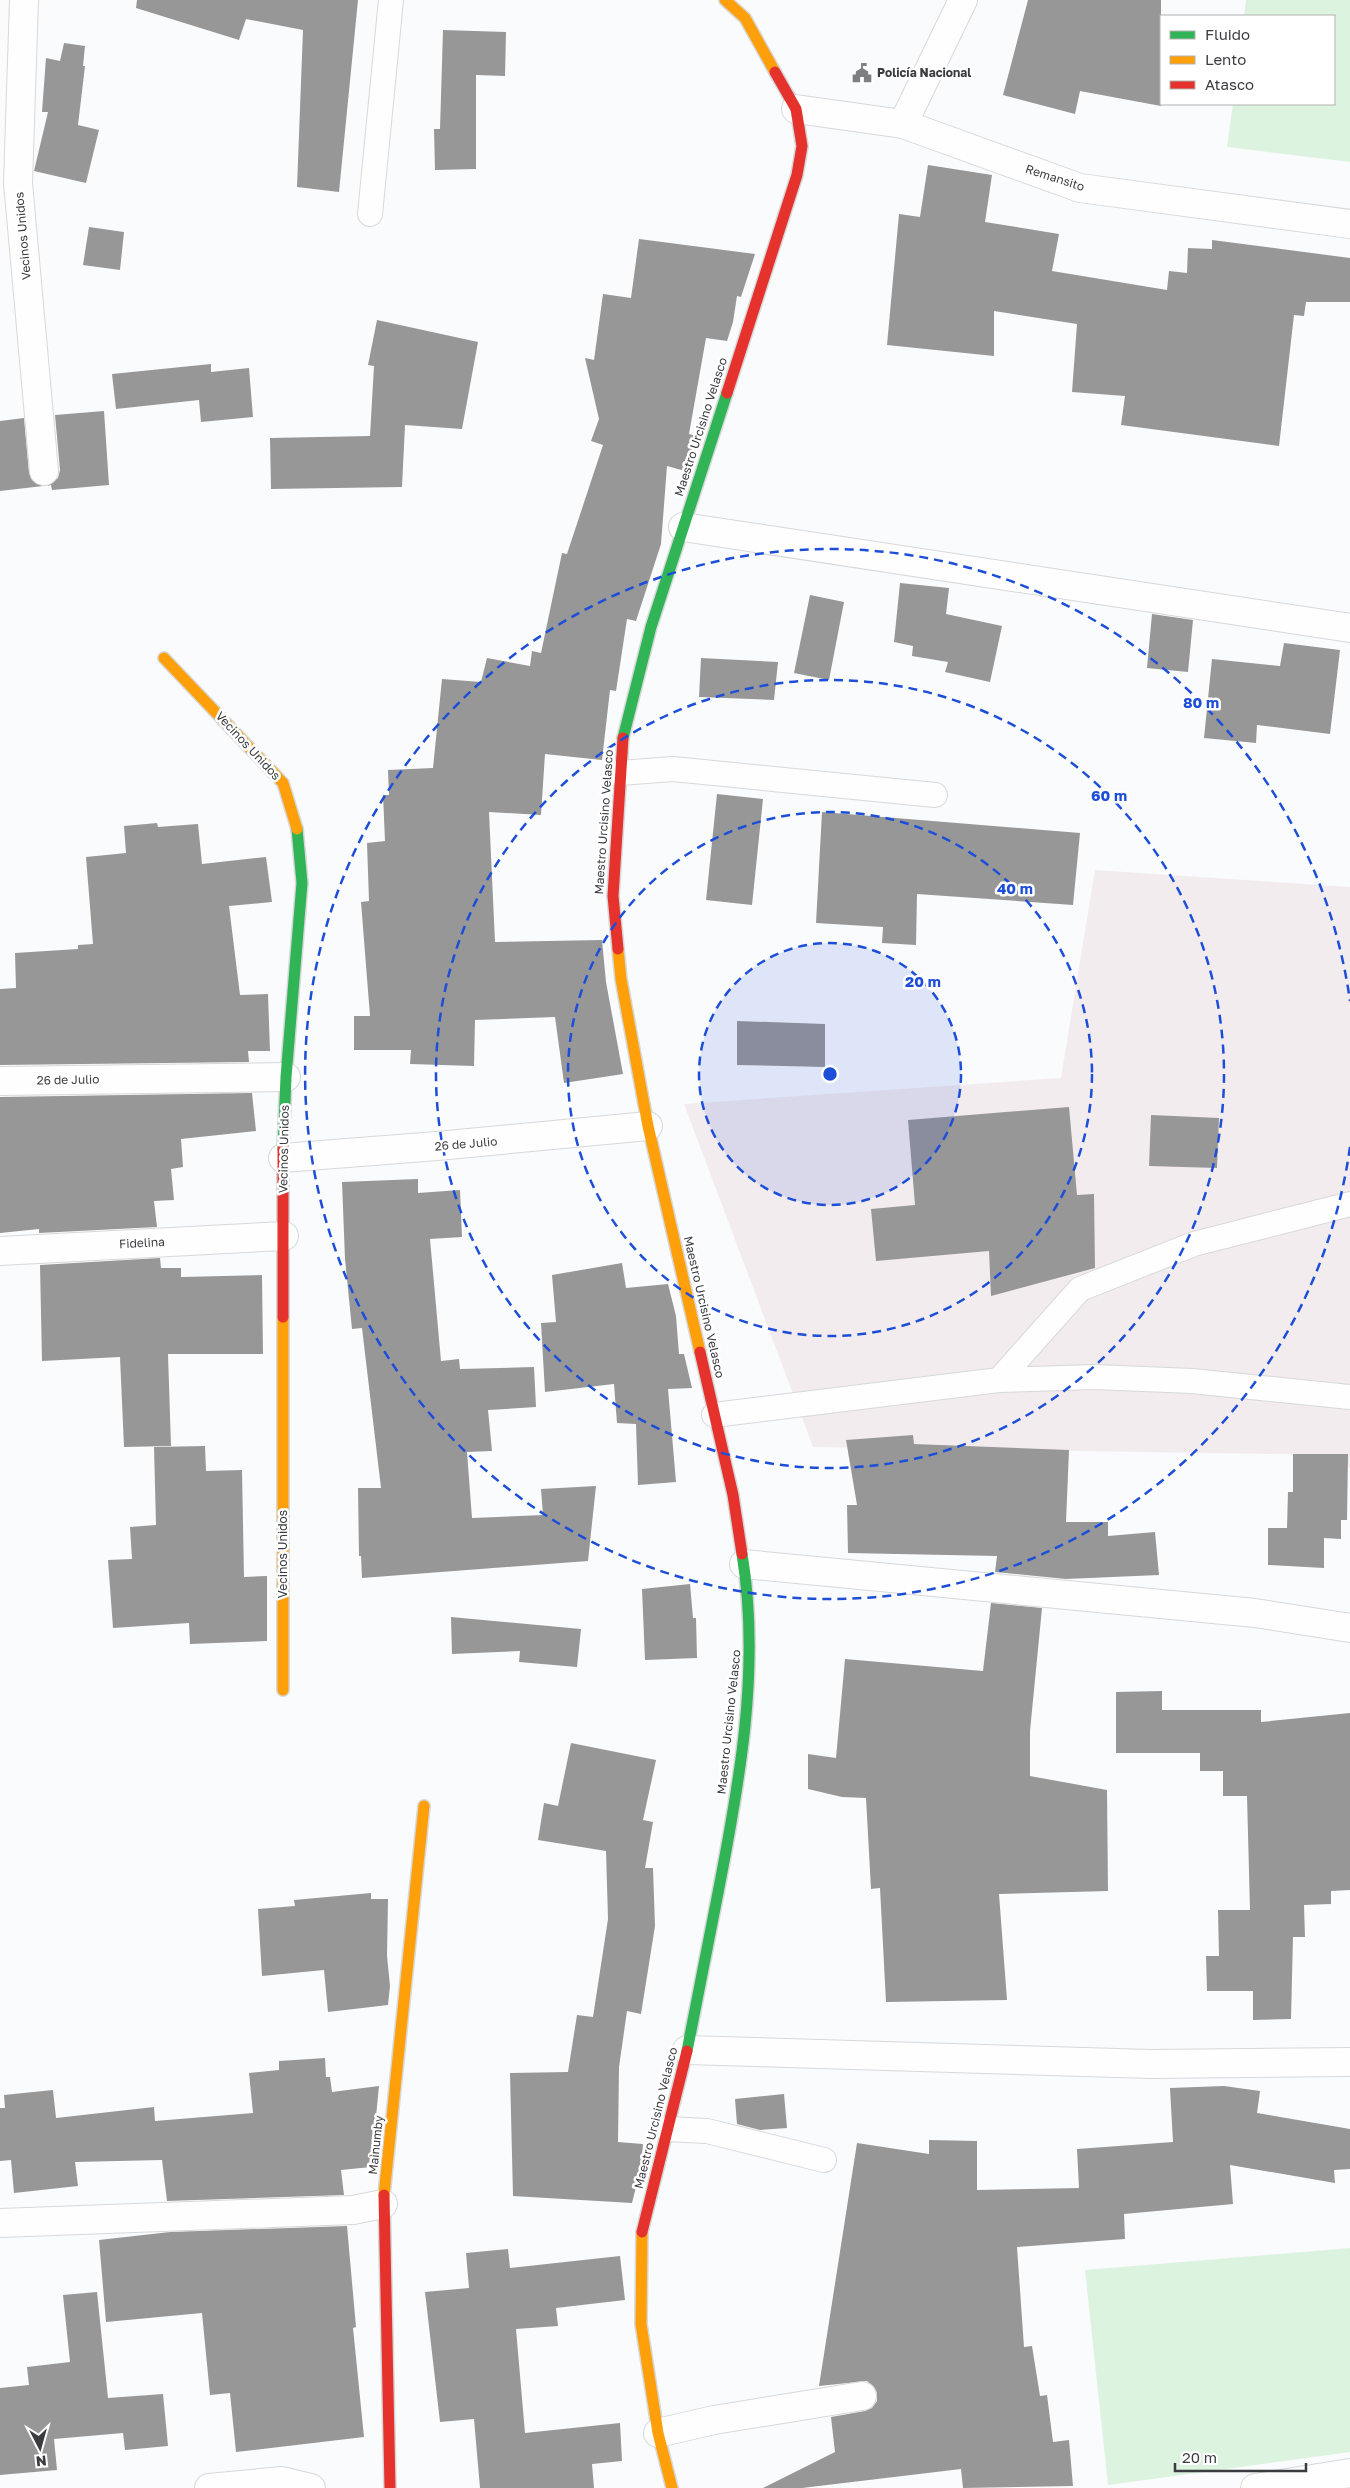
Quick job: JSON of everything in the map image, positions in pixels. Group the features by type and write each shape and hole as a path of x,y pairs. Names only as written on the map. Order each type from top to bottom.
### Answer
{"street":[{"name":"Vecinos Unidos","path":"24,0 18,184 44,471"},
{"path":"725,0 745,18 796,109"},
{"path":"904,124 964,0"},
{"name":"Remansito","path":"796,109 904,124 1080,188 1350,224"},
{"name":"Maestro Urcisino Velasco","path":"672,2488 658,2433 640,2324 642,2228 687,2050 734,1805 744,1722 750,1643 744,1564 733,1495 648,1126 621,979 613,896 624,729 651,627 797,175 802,146 796,109"},
{"path":"683,526 1350,628"},
{"name":"Vecinos Unidos","path":"164,658 283,784 296,821 302,883 286,1077 283,1158 283,1690"},
{"name":"26 de Julio","path":"0,1081 286,1077"},
{"name":"26 de Julio","path":"283,1158 648,1126"},
{"name":"Fidelina","path":"0,1251 284,1236"},
{"path":"744,1564 1255,1613 1350,1628"},
{"name":"Mainumby","path":"390,2488 384,2204 424,1806"},
{"path":"687,2050 1150,2064 1350,2062"},
{"path":"0,2223 353,2210 384,2204"},
{"path":"658,2433 714,2420 862,2396"},
{"path":"1255,2488 1350,2473"},
{"path":"209,2488 282,2481 311,2488"}],"lane":[{"path":"370,214 391,0"},
{"path":"620,773 673,769 935,795"},
{"path":"999,1380 1080,1289 1194,1244 1350,1204"},
{"path":"714,1416 999,1380 1095,1377 1192,1381 1350,1397"},
{"path":"667,2129 706,2131 824,2160"}],"shaded area":[{"path":"1095,870 1350,887 1350,1468 1336,1455 813,1447 684,1104 1061,1078"}],"green space":[{"path":"1246,0 1350,0 1350,162 1227,147 1233,105 1335,105 1335,15 1244,15"},
{"path":"1350,2248 1350,2452 1108,2485 1085,2270"}],"building":[{"path":"137,0 358,0 339,192 297,187 303,30 246,19 239,40 136,8"},
{"path":"1028,0 1161,0 1161,106 1080,91 1075,114 1003,95"},
{"path":"443,30 506,32 505,76 476,75 476,169 435,170 434,129 440,129"},
{"path":"64,43 85,46 83,66 85,66 78,125 99,130 86,183 34,171 48,112 42,112 46,58 60,61"},
{"path":"928,165 992,175 985,222 1059,234 1052,271 1167,290 1169,271 1187,273 1188,248 1212,249 1212,240 1350,258 1350,302 1306,302 1304,316 1294,315 1279,446 1121,425 1125,396 1072,392 1077,324 994,311 994,356 887,345 899,214 920,217"},
{"path":"89,227 124,232 120,270 83,265"},
{"path":"639,239 755,254 741,297 737,296 733,322 727,341 706,338 689,434 696,436 685,471 667,466 661,544 636,621 627,619 616,691 610,690 602,760 545,754 541,815 489,812 495,942 602,940 606,982 623,1074 564,1083 555,1017 475,1020 474,1066 410,1064 411,1050 354,1050 354,1016 370,1016 361,902 369,901 367,843 385,841 383,795 389,795 388,770 433,768 442,679 481,682 487,658 530,666 532,651 541,653 562,553 567,554 603,445 591,441 599,419 585,358 594,360 603,294 631,298"},
{"path":"377,320 478,342 462,429 405,425 402,487 271,489 270,438 370,436 374,366 368,365"},
{"path":"211,364 211,372 249,368 253,417 201,422 199,400 116,409 112,374"},
{"path":"104,411 109,485 52,490 51,485 47,486 58,478 60,470 55,415"},
{"path":"24,418 29,473 32,480 43,486 0,491 0,421"},
{"path":"900,583 949,588 946,614 1002,626 990,682 945,672 948,662 912,656 913,646 894,642"},
{"path":"810,595 844,602 829,680 794,673"},
{"path":"1152,614 1193,620 1188,672 1147,668"},
{"path":"1284,643 1340,650 1330,734 1257,725 1256,743 1204,738 1212,659 1280,666"},
{"path":"701,658 778,662 774,700 699,697"},
{"path":"717,794 763,799 752,905 706,900"},
{"path":"822,812 1080,833 1073,905 917,894 916,945 882,943 883,927 816,923"},
{"path":"157,823 158,827 198,824 202,864 266,857 272,902 229,906 240,995 268,994 270,1051 248,1051 249,1062 0,1065 0,989 16,988 15,953 78,949 78,945 93,944 86,857 126,853 124,826"},
{"path":"737,1021 825,1024 825,1067 737,1065"},
{"path":"252,1093 256,1131 181,1139 183,1167 171,1169 174,1200 154,1201 157,1227 39,1233 39,1229 0,1233 0,1097"},
{"path":"1069,1107 1077,1195 1094,1194 1095,1268 991,1296 989,1251 876,1261 871,1209 915,1205 908,1120"},
{"path":"1151,1115 1219,1118 1217,1168 1149,1166"},
{"path":"418,1179 418,1193 460,1190 462,1237 430,1239 441,1361 459,1359 460,1369 534,1367 536,1407 488,1410 492,1451 467,1452 472,1518 543,1515 541,1489 596,1486 588,1561 362,1578 361,1556 359,1556 358,1488 381,1488 362,1328 352,1329 345,1259 342,1182"},
{"path":"160,1258 161,1268 181,1268 181,1277 262,1275 263,1354 168,1354 171,1446 124,1447 120,1357 42,1361 40,1265"},
{"path":"622,1263 626,1288 668,1284 676,1316 679,1354 684,1354 692,1388 668,1389 676,1482 638,1485 636,1424 617,1423 614,1384 545,1392 541,1323 556,1322 552,1275"},
{"path":"913,1435 914,1444 1069,1450 1066,1522 1108,1522 1108,1536 1155,1532 1159,1575 1066,1579 995,1572 997,1556 848,1553 847,1505 857,1505 846,1440"},
{"path":"205,1446 206,1471 242,1470 244,1577 267,1576 267,1641 190,1644 189,1623 113,1628 108,1560 132,1559 130,1527 156,1525 154,1447"},
{"path":"1293,1454 1348,1454 1347,1520 1341,1520 1341,1539 1324,1538 1324,1568 1268,1565 1268,1528 1287,1528 1288,1492 1293,1492"},
{"path":"690,1584 693,1618 696,1618 697,1658 645,1660 642,1589"},
{"path":"991,1603 1042,1608 1030,1731 1030,1776 1107,1790 1108,1891 999,1894 1007,2000 886,2002 880,1888 871,1889 866,1798 842,1797 808,1789 808,1754 836,1758 845,1659 983,1671"},
{"path":"451,1617 581,1629 577,1667 519,1662 520,1651 452,1654"},
{"path":"1162,1691 1162,1710 1261,1710 1261,1722 1350,1713 1350,1890 1331,1891 1331,1904 1304,1905 1305,1937 1293,1937 1291,2019 1253,2020 1253,1991 1207,1991 1206,1956 1219,1956 1218,1910 1250,1910 1247,1796 1223,1796 1223,1771 1200,1771 1200,1753 1116,1753 1116,1692"},
{"path":"571,1743 656,1760 643,1820 653,1822 645,1868 653,1868 655,1926 641,2014 627,2011 619,2067 618,2142 643,2144 641,2167 632,2203 513,2196 510,2073 568,2072 577,2015 593,2017 608,1919 606,1851 538,1840 544,1803 558,1806"},
{"path":"371,1893 371,1899 388,1899 387,1956 390,1986 388,2005 328,2012 324,1970 262,1976 258,1909 295,1906 294,1900"},
{"path":"325,2058 326,2077 330,2077 332,2092 379,2086 371,2167 341,2170 344,2195 167,2201 162,2160 75,2162 78,2186 14,2193 11,2160 0,2161 0,2108 5,2108 4,2095 53,2090 56,2118 154,2107 155,2121 253,2113 249,2073 279,2070 279,2061"},
{"path":"1224,2086 1260,2091 1257,2113 1350,2129 1350,2169 1334,2170 1335,2183 1230,2165 1233,2204 1124,2214 1125,2239 1017,2247 1024,2347 1032,2346 1040,2396 1047,2395 1053,2442 1069,2440 1073,2486 963,2488 961,2469 802,2488 763,2488 835,2452 831,2417 865,2411 872,2408 877,2401 877,2393 874,2387 867,2381 819,2386 857,2143 929,2154 929,2140 977,2141 977,2190 1079,2188 1077,2149 1173,2142 1170,2088"},
{"path":"784,2094 787,2128 760,2130 737,2124 735,2099"},
{"path":"347,2226 356,2327 353,2328 364,2437 236,2452 230,2393 210,2395 202,2313 106,2322 99,2240 170,2232"},
{"path":"508,2249 510,2268 620,2256 625,2300 556,2308 558,2326 516,2329 525,2433 620,2423 622,2461 592,2464 594,2488 480,2488 474,2419 440,2422 425,2292 469,2288 466,2253"},
{"path":"97,2292 108,2398 163,2394 168,2446 125,2450 123,2433 54,2439 57,2470 0,2475 0,2388 29,2385 27,2367 70,2362 63,2295"}],"traffic: fast":[{"path":"623,738 651,627 727,393"},
{"path":"283,1149 286,1077 302,883 297,829"},
{"path":"687,2051 733,1813 745,1727 749,1640 742,1554"}],"traffic: slow":[{"path":"725,0 745,18 775,72"},
{"path":"164,658 283,783 297,829"},
{"path":"618,949 621,979 648,1126 700,1352"},
{"path":"283,1317 283,1690"},
{"path":"384,2195 424,1806"},
{"path":"642,2232 641,2324 658,2433 672,2488"}],"traffic: jam":[{"path":"727,393 797,175 802,146 796,109 775,72"},
{"path":"618,949 613,896 623,738"},
{"path":"283,1149 283,1317"},
{"path":"700,1352 733,1495 742,1554"},
{"path":"642,2232 687,2051"},
{"path":"384,2195 390,2488"}],"place":[{"name":"Policía Nacional","path":"862,73"}]}
